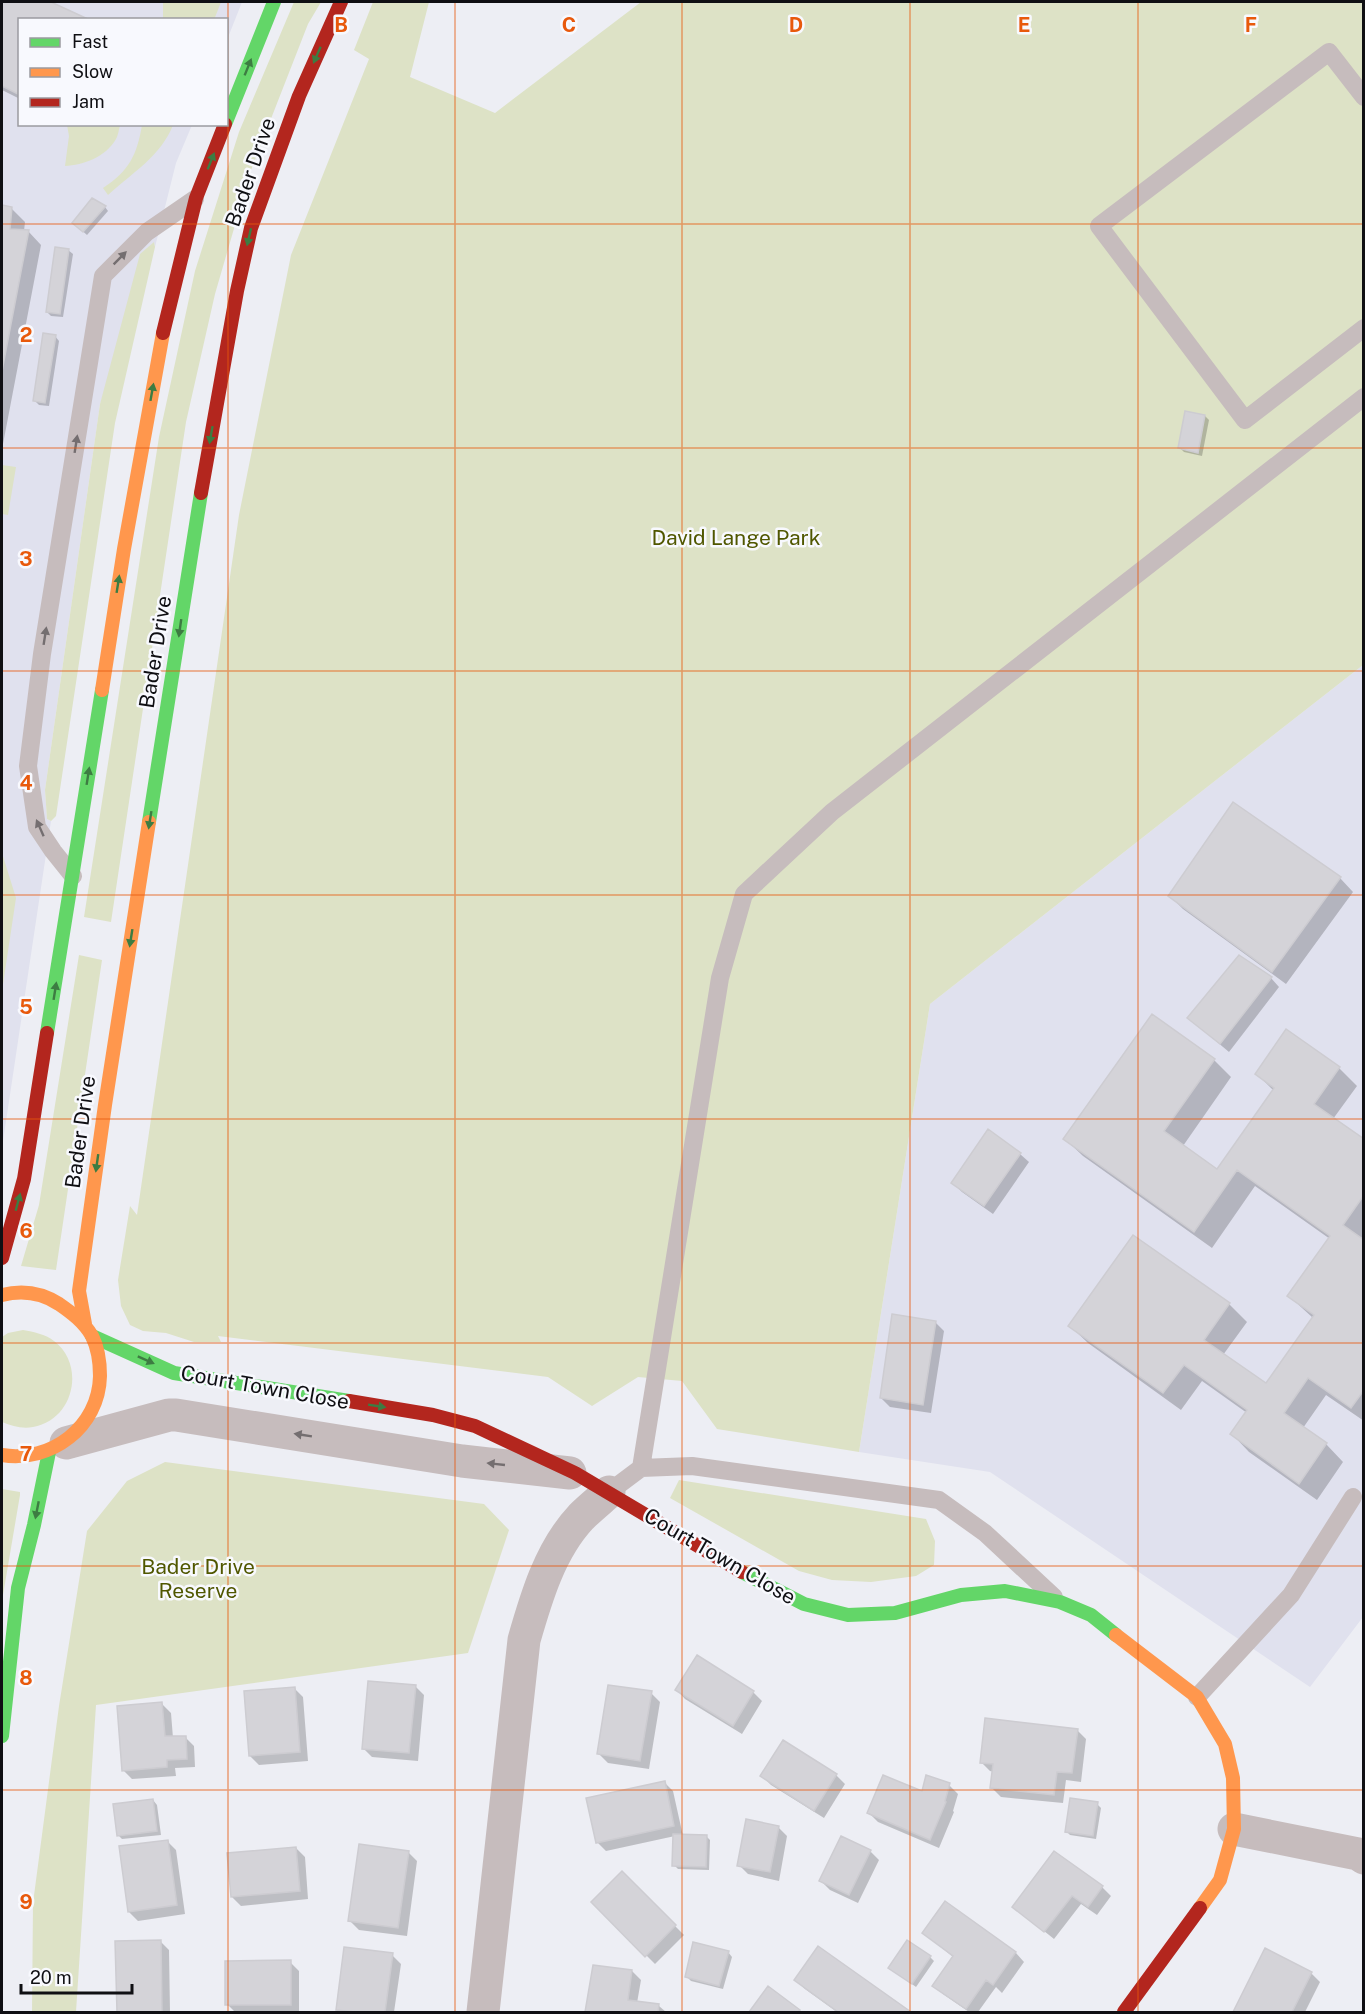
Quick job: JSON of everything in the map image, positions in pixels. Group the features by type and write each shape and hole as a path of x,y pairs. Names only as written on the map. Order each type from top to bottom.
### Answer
{"main road":[{"name":"Bader Drive","path":"228,118 274,2"},
{"name":"Bader Drive","path":"57,1448 84,1426 96,1406 101,1382 100,1359 89,1330 79,1291 196,519 237,291 251,228 295,107 341,2"},
{"name":"Bader Drive","path":"2,1258 24,1179 130,514 166,316 196,198 225,126"},
{"name":"Court Town Close","path":"2,1295 11,1292 39,1294 64,1305 89,1330 174,1373 433,1414 475,1426 575,1473 748,1576 804,1604 848,1615 895,1613 961,1595 1005,1591 1060,1602 1091,1615 1197,1697 1225,1744 1233,1778 1234,1829 1220,1880 1124,2013"},
{"path":"2,1455 23,1458 57,1448"},
{"path":"2,1736 18,1588 57,1448"}],"street":[{"name":"Court Town Close","path":"57,1448 169,1415 176,1415 462,1461 575,1473"},
{"path":"483,2013 524,1640 536,1598 561,1545 581,1518 609,1492"},
{"path":"1234,1829 1358,1854 1364,1858"}],"lane":[{"path":"1362,333 1245,420 1099,226 1329,52 1364,97"},
{"path":"73,876 37,827 28,766 44,643 102,276 147,232 196,198"},
{"path":"641,1468 720,978 744,894 832,812 1364,397"},
{"path":"609,1492 641,1468 692,1466 939,1500 985,1533 1060,1602"},
{"path":"1197,1697 1291,1595 1353,1497"}],"shaded area":[{"path":"2,2 242,2 228,37 228,18 18,18 18,126 192,126 176,163 155,247 154,242 100,404 45,790 47,819 51,821 2,1148"},
{"path":"1363,665 1363,1617 1310,1687 990,1472 859,1452 930,1004"}],"green space":[{"path":"163,2 221,2 215,18 163,18"},
{"path":"294,2 321,2 308,24 251,170 215,294 186,422 111,922 84,917 159,437 195,271 239,132"},
{"name":"David Lange Park","path":"373,2 429,2 410,77 495,113 641,2 1363,2 1363,665 930,1004 859,1452 717,1429 682,1381 638,1377 592,1406 548,1377 218,1336 221,1342 194,1342 166,1333 143,1331 130,1325 121,1306 118,1280 130,1206 137,1215 239,515 291,255 369,59 354,50"},
{"path":"67,126 120,126 117,138 106,151 86,162 65,166 69,136"},
{"path":"142,126 173,126 168,136 153,155 108,195 103,188 125,169 137,145"},
{"path":"154,242 155,247 115,423 56,816 51,821 47,819 45,790 100,404 140,254"},
{"path":"2,465 16,467 8,515 2,514"},
{"path":"2,853 16,898 2,991"},
{"path":"79,955 102,960 56,1270 21,1266 39,1205"},
{"path":"23,1330 43,1335 54,1341 64,1351 70,1364 72,1377 71,1390 58,1414 47,1422 29,1428 2,1422 2,1337 8,1333"},
{"name":"Bader Drive Reserve","path":"165,1462 484,1504 509,1530 468,1653 96,1705 76,2012 32,2012 33,1903 59,1706 87,1531 127,1481"},
{"path":"679,1480 926,1519 935,1541 934,1565 916,1576 871,1582 832,1580 799,1571 670,1498"},
{"path":"2,1489 20,1492 20,1495 2,1601"}],"building":[{"path":"2,2 51,2 86,18 18,18 18,94 2,86"},
{"path":"92,198 106,206 83,232 72,223"},
{"path":"2,205 12,207 10,229 29,230 2,371"},
{"path":"55,247 69,249 60,314 46,312"},
{"path":"43,333 56,335 45,403 33,401"},
{"path":"1185,411 1205,415 1198,453 1178,448"},
{"path":"1233,802 1341,877 1272,972 1168,896"},
{"path":"1239,955 1272,977 1220,1044 1187,1018"},
{"path":"1152,1014 1215,1059 1164,1131 1217,1169 1274,1088 1255,1074 1286,1029 1340,1067 1314,1104 1364,1139 1364,1195 1343,1225 1364,1240 1364,1390 1351,1408 1308,1378 1284,1413 1327,1443 1299,1484 1230,1434 1247,1410 1184,1365 1163,1393 1068,1326 1133,1235 1230,1303 1204,1340 1266,1383 1314,1315 1287,1296 1330,1236 1237,1170 1194,1232 1063,1139"},
{"path":"988,1129 1021,1153 984,1206 951,1183"},
{"path":"892,1314 936,1321 923,1405 880,1398"},
{"path":"697,1655 754,1691 733,1726 675,1690"},
{"path":"368,1681 416,1685 409,1753 362,1749"},
{"path":"608,1685 652,1691 640,1761 597,1754"},
{"path":"295,1687 300,1752 249,1756 244,1691"},
{"path":"162,1702 165,1736 186,1736 187,1759 167,1760 167,1767 122,1771 117,1706"},
{"path":"985,1718 1078,1729 1072,1773 1057,1772 1054,1795 990,1788 993,1764 980,1763"},
{"path":"783,1740 837,1774 814,1811 760,1776"},
{"path":"883,1775 922,1791 926,1775 950,1783 946,1802 930,1840 867,1813"},
{"path":"665,1781 674,1826 596,1843 586,1798"},
{"path":"1070,1798 1098,1802 1093,1836 1065,1832"},
{"path":"153,1799 157,1831 117,1836 113,1804"},
{"path":"746,1819 779,1826 770,1872 737,1866"},
{"path":"673,1834 707,1835 706,1867 672,1866"},
{"path":"841,1836 871,1850 849,1895 819,1881"},
{"path":"168,1840 177,1905 128,1912 119,1846"},
{"path":"359,1844 409,1851 398,1928 348,1921"},
{"path":"296,1847 300,1891 231,1897 227,1853"},
{"path":"1054,1851 1103,1886 1088,1907 1072,1896 1044,1932 1012,1907"},
{"path":"622,1871 676,1925 645,1957 591,1902"},
{"path":"945,1901 1016,1952 993,1985 986,1980 966,2009 932,1986 953,1956 922,1933"},
{"path":"161,1940 162,2012 117,2012 115,1941"},
{"path":"907,1940 931,1956 912,1984 888,1968"},
{"path":"693,1942 729,1951 719,1986 685,1977"},
{"path":"818,1946 911,2012 838,2012 794,1980"},
{"path":"344,1947 393,1953 385,2012 336,2010"},
{"path":"1265,1948 1312,1972 1292,2012 1233,2012"},
{"path":"291,1960 291,2005 225,2005 225,1961"},
{"path":"593,1965 632,1970 628,2000 659,2004 658,2012 585,2012"},
{"path":"768,1986 800,2010 798,2012 749,2012"}],"traffic: fast":[{"path":"228,117 274,2"},
{"path":"149,822 201,493"},
{"path":"47,1033 102,690"},
{"path":"92,1336 174,1373 349,1401"},
{"path":"2,1736 18,1588 49,1452"},
{"path":"742,1572 804,1604 848,1615 895,1613 961,1595 1005,1591 1060,1602 1091,1615 1116,1635"}],"traffic: slow":[{"path":"102,690 124,549 163,333"},
{"path":"85,1324 79,1291 149,822"},
{"path":"2,1295 17,1293 39,1295 52,1300 73,1314 92,1336 100,1366 98,1394 91,1411 69,1438 38,1453 20,1456 2,1455"},
{"path":"1116,1635 1197,1697 1225,1744 1233,1778 1234,1829 1220,1880 1200,1908"}],"traffic: jam":[{"path":"201,493 237,291 251,228 299,96 341,2"},
{"path":"163,333 196,198 224,126"},
{"path":"2,1258 24,1179 47,1033"},
{"path":"349,1401 433,1415 475,1426 575,1473 742,1572"},
{"path":"1124,2012 1200,1908"}]}
